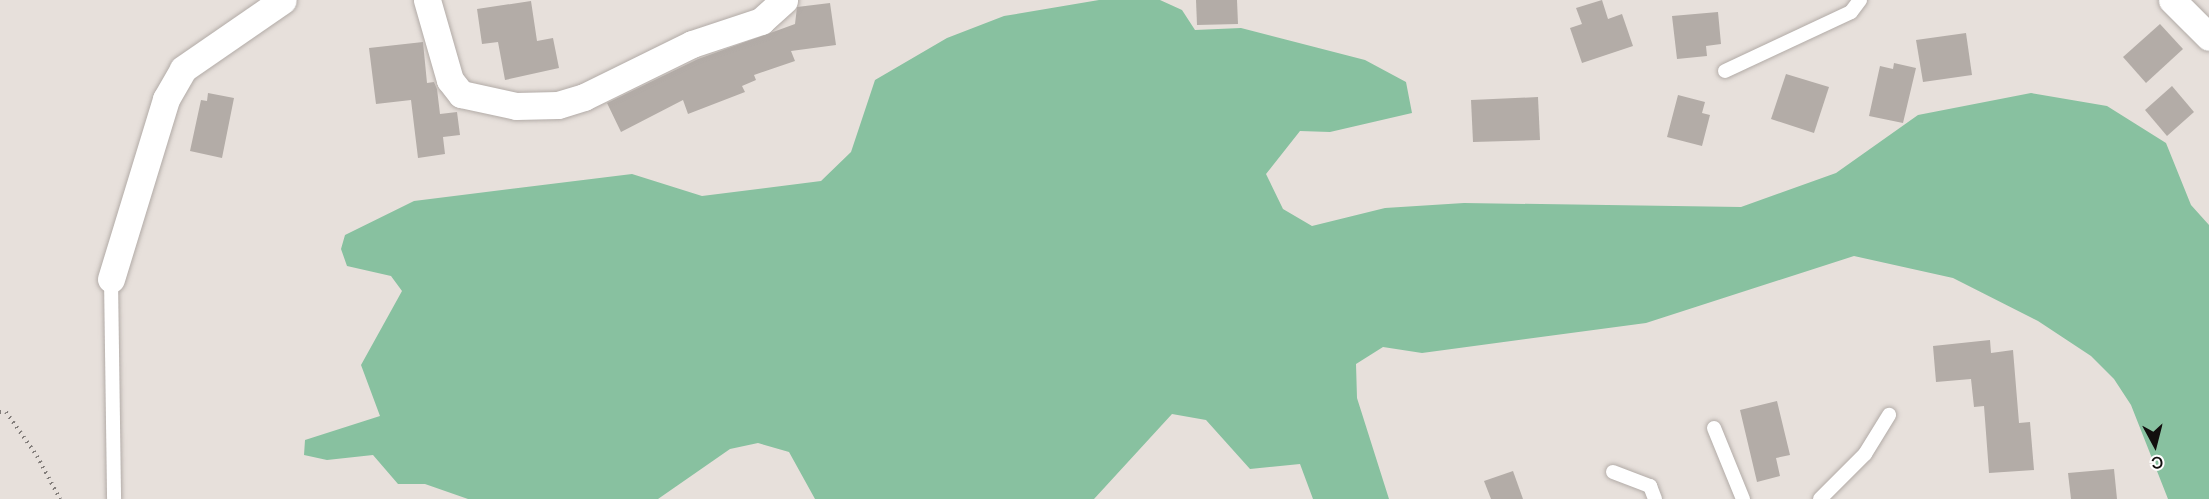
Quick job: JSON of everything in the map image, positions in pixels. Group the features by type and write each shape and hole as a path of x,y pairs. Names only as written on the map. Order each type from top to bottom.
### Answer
{"street":[{"path":"111,279 166,99 183,69 283,0"},
{"path":"427,0 450,80 461,94 516,106 558,105 584,97 692,44 761,21 784,0"},
{"path":"2172,0 2209,37"}],"lane":[{"path":"1725,71 1851,12 1860,0"},
{"path":"111,279 114,499"},
{"path":"1820,499 1865,454 1888,415"},
{"path":"1714,428 1743,499"},
{"path":"1612,472 1650,486 1655,499"}],"path":[{"path":"0,412 6,412 37,456 60,499"}],"green space":[{"path":"1099,0 1160,0 1182,10 1195,30 1241,28 1365,60 1406,82 1412,113 1330,132 1300,131 1266,174 1283,209 1312,226 1385,208 1464,203 1741,207 1836,173 1918,115 2031,93 2107,106 2166,143 2191,205 2209,225 2209,499 2168,499 2131,405 2114,379 2091,356 2038,321 1953,278 1854,256 1646,323 1422,353 1383,347 1356,364 1357,398 1389,499 1313,499 1300,464 1250,469 1206,420 1172,414 1094,499 815,499 789,452 758,443 730,449 658,499 468,499 425,484 398,484 373,455 327,460 304,455 305,440 380,416 361,365 402,291 391,276 347,266 341,249 345,235 414,201 632,174 702,196 821,181 851,152 875,80 947,38 1004,16"}],"building":[{"path":"1196,0 1237,0 1238,24 1197,25"},
{"path":"1602,0 1608,19 1622,14 1633,46 1582,63 1570,28 1582,24 1576,8"},
{"path":"531,1 537,41 553,38 559,68 505,80 498,42 482,44 477,9"},
{"path":"830,3 836,45 791,51 795,61 754,75 756,80 742,86 745,92 688,114 683,100 621,132 607,103 698,59 795,24 797,7"},
{"path":"1718,12 1721,44 1706,46 1707,56 1677,59 1672,16"},
{"path":"2160,24 2183,49 2146,83 2123,57"},
{"path":"1966,33 1972,75 1923,82 1916,40"},
{"path":"423,42 427,83 434,82 437,89 440,114 457,112 460,135 443,137 445,154 418,158 411,100 376,104 369,48"},
{"path":"1894,63 1916,68 1903,123 1869,116 1880,66 1893,69"},
{"path":"1786,74 1829,87 1814,133 1771,119"},
{"path":"2172,86 2194,112 2167,136 2145,110"},
{"path":"208,93 234,98 222,158 190,151 201,100 207,101"},
{"path":"1678,95 1705,102 1702,113 1710,115 1702,146 1667,137"},
{"path":"1538,97 1540,140 1473,142 1471,100"},
{"path":"1990,340 1991,353 2013,350 2019,423 2030,422 2034,470 1989,473 1984,406 1974,407 1971,379 1936,382 1933,346"},
{"path":"1777,401 1790,455 1776,458 1780,476 1757,482 1740,410"},
{"path":"2114,469 2117,499 2071,499 2068,473"},
{"path":"1513,471 1523,499 1491,499 1484,481"}]}
